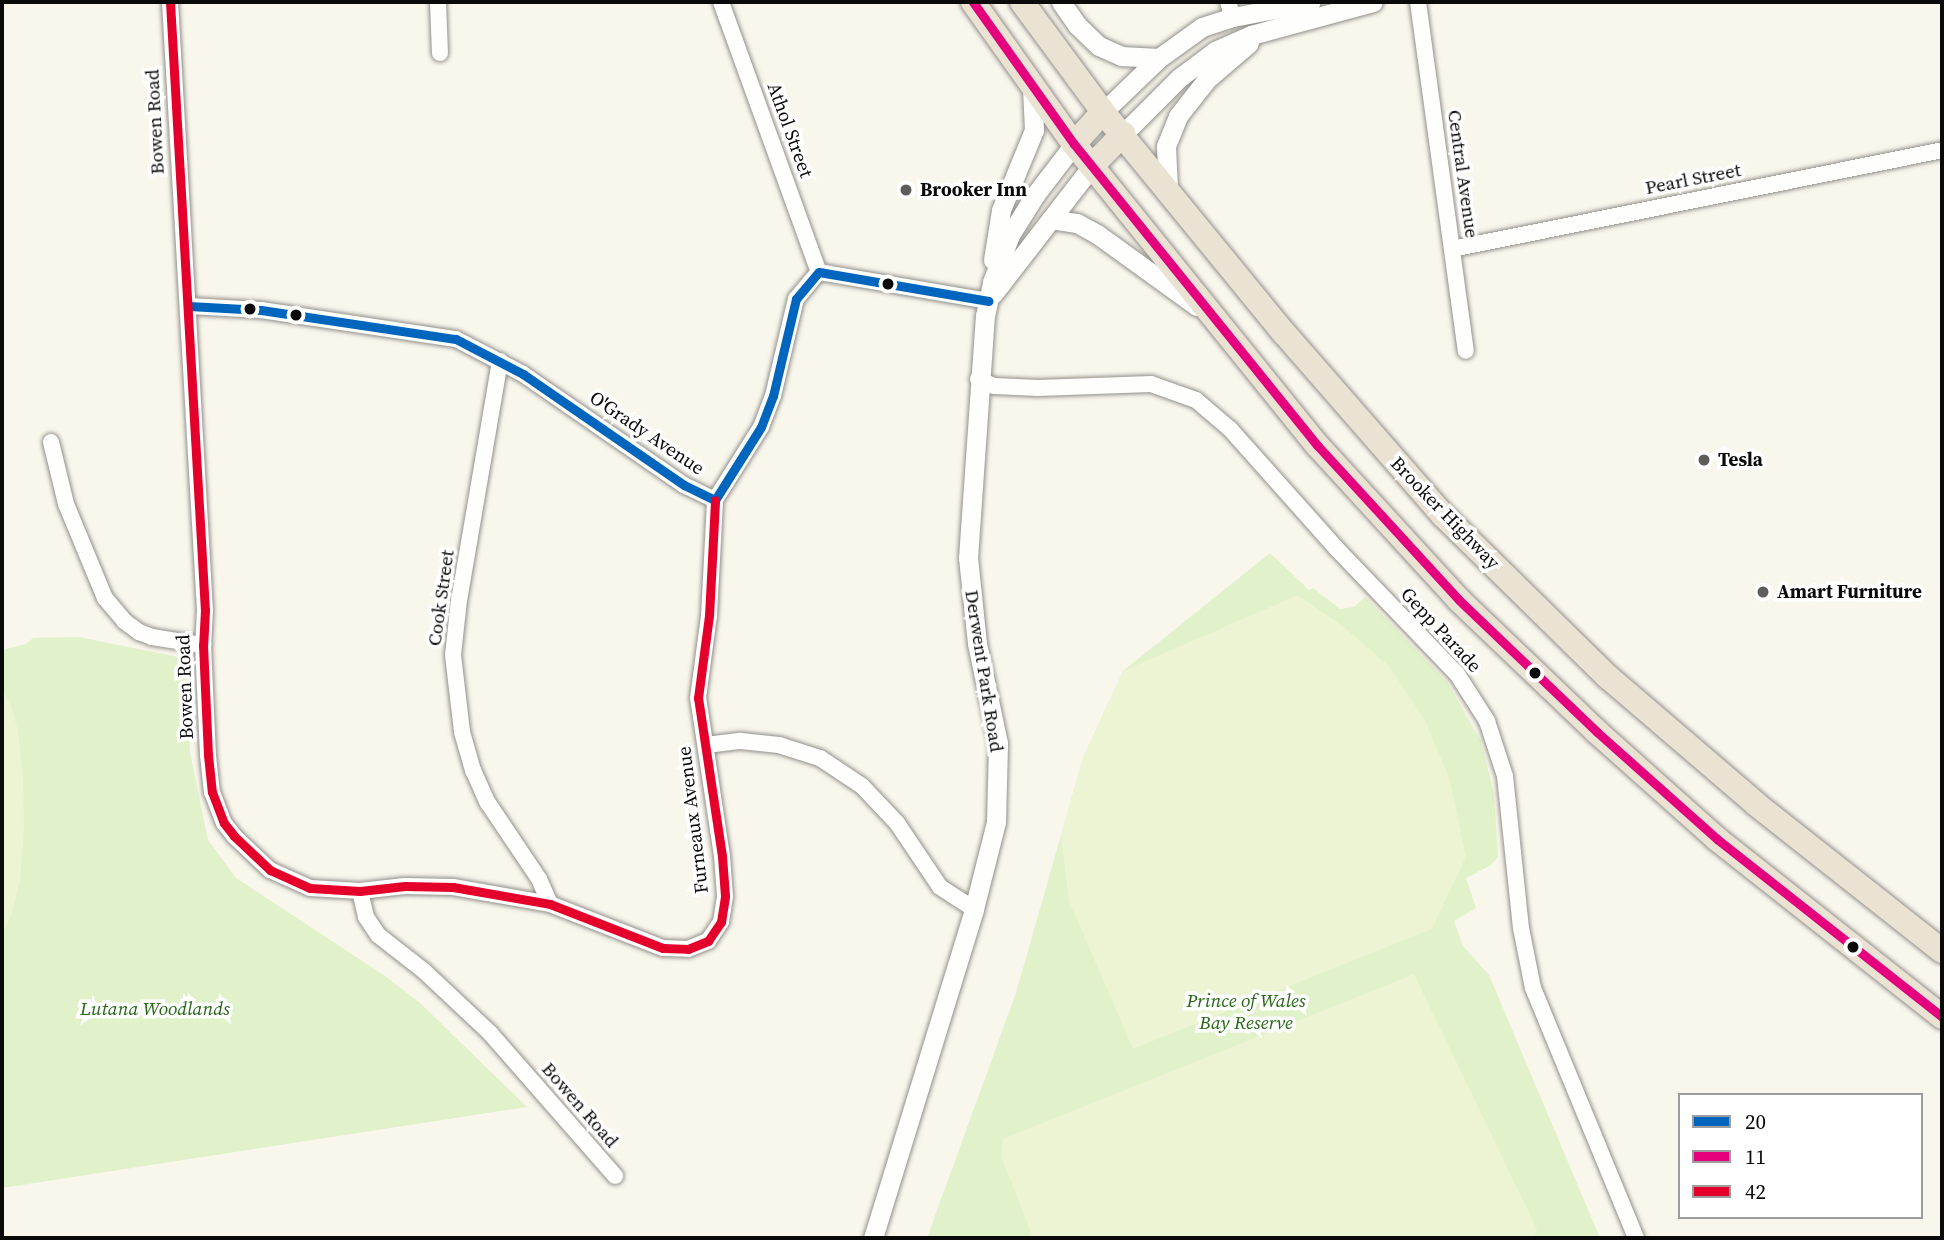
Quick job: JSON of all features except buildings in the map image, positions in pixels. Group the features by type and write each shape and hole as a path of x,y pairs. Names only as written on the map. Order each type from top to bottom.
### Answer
{"highway":[{"path":"973,2 1074,145 1317,445 1468,609 1597,732 1717,839 1942,1017"},
{"name":"Brooker Highway","path":"1023,2 1103,112 1284,333 1443,515 1608,677 1756,804 1942,951"},
{"name":"Derwent Park Road","path":"1074,145 1103,112"},
{"name":"Derwent Park Road","path":"1092,166 1123,134"}],"street":[{"name":"Bowen Road","path":"170,2 181,219 189,306 205,610 203,645 208,755 212,792 224,823 270,870 310,888 360,891 366,917 378,935 424,971 490,1033 615,1176"},
{"path":"438,2 440,53"},
{"name":"Athol Street","path":"721,2 819,272"},
{"path":"1061,2 1077,25 1099,46 1121,56 1159,58"},
{"name":"Derwent Park Road","path":"1103,112 1159,58 1230,9 1311,2"},
{"name":"Derwent Park Road","path":"1123,134 1179,78 1215,51 1251,35 1373,2"},
{"name":"Central Avenue","path":"1418,2 1466,351"},
{"path":"1168,189 1166,146 1183,107 1207,79 1246,44 1277,27"},
{"path":"819,272 990,293 1001,209 1034,130 1035,108 1031,84"},
{"name":"Derwent Park Road","path":"873,1238 974,909 996,822 1000,782 998,743 977,643 968,558 978,379 990,293 1002,251 1019,220 1074,145"},
{"name":"Pearl Street","path":"1452,249 1942,150"},
{"name":"Derwent Park Road","path":"990,293 1092,166"},
{"path":"1051,219 1077,223 1097,234 1218,321"},
{"name":"O'Grady Avenue","path":"189,306 248,308 456,339 500,361 684,485 715,500 761,427 773,396 796,299 819,272"},
{"name":"Cook Street","path":"500,361 459,600 454,667 462,732 473,770 488,803 538,879 550,904"},
{"name":"Gepp Parade","path":"978,379 994,386 1038,388 1151,384 1196,400 1230,429 1336,548 1457,674 1487,721 1503,767 1521,928 1532,988 1636,1238"},
{"path":"51,442 66,504 105,598 124,621 139,632 152,637 203,645"},
{"name":"Furneaux Avenue","path":"360,891 405,886 453,887 550,904 663,948 688,949 708,941 721,922 725,896 698,698 709,616 715,500"},
{"path":"706,745 741,741 779,745 820,758 862,786 897,823 940,887 974,909"}],"green space":[{"name":"Prince of Wales Bay Reserve","path":"1270,553 1309,590 1313,588 1340,609 1354,607 1365,597 1447,682 1481,741 1494,794 1498,857 1491,865 1466,878 1476,908 1454,921 1463,946 1489,975 1600,1238 927,1238 1016,993 1083,758 1123,671"},
{"path":"1298,595 1345,628 1389,666 1425,720 1450,780 1466,857 1432,929 1133,1049 1069,901 1061,836 1083,758 1123,671"},
{"name":"Lutana Woodlands","path":"79,637 178,657 187,668 190,753 208,840 236,878 385,976 420,1003 527,1107 2,1188 2,650 26,644 33,638"},
{"path":"2,689 11,705 18,731 23,777 24,831 20,880 12,914 2,933"},
{"path":"1414,974 1537,1229 1534,1238 1033,1238 1001,1156 1003,1139"}],"transit line":[{"name":"42","path":"170,2 205,610 203,645 212,792 224,823 270,870 310,888 360,891 405,886 453,887 550,904 663,948 688,949 708,941 721,922 725,896 722,856 698,698 709,616 715,500"},
{"name":"11","path":"973,2 1074,144 1317,445 1459,600 1597,732 1717,839 1942,1017"},
{"name":"20","path":"189,306 261,310 456,339 523,374 684,485 715,500 761,427 773,396 796,299 819,272 989,301"}],"place":[{"name":"Brooker Inn","path":"906,190"},
{"name":"Tesla","path":"1704,460"},
{"name":"Amart Furniture","path":"1763,592"}]}
